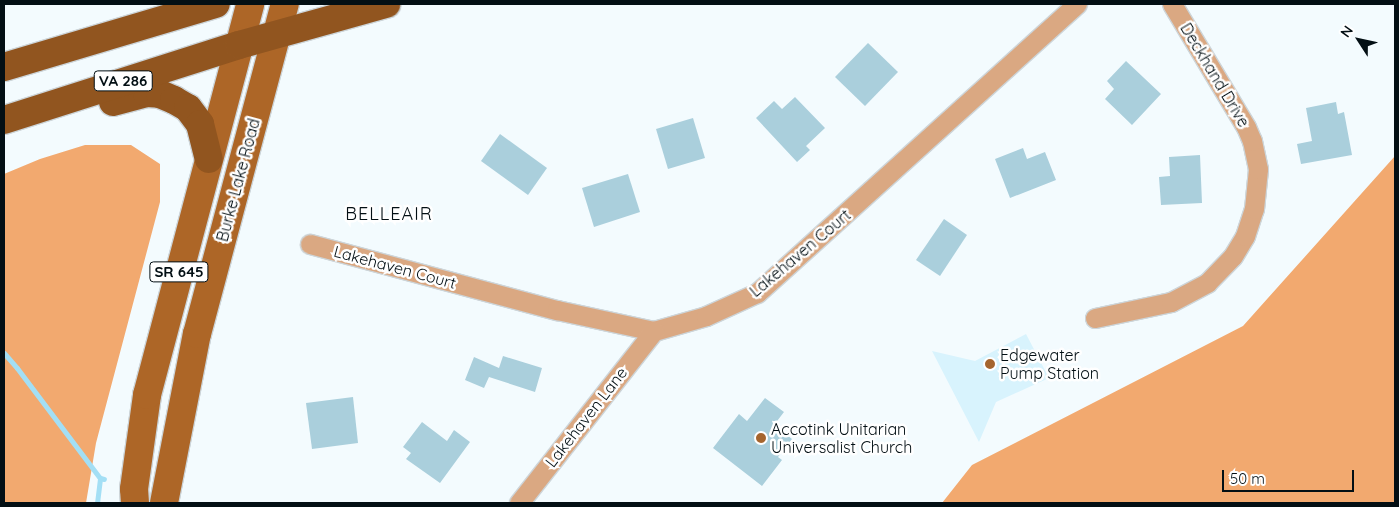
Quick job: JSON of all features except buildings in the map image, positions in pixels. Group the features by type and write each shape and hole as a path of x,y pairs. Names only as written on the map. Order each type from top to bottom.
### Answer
{"highway":[{"path":"4,67 216,4"},
{"name":"VA 286","path":"6,120 239,44 386,4"},
{"path":"6,120 110,102 147,93 160,94 188,108 200,124 209,159"}],"main road":[{"name":"Burke Lake Road","path":"135,503 134,488 147,395 250,4"},
{"name":"Burke Lake Road","path":"164,503 197,334 285,4"}],"street":[{"name":"Lakehaven Court","path":"310,244 557,310 654,330 706,316 757,293 1077,4"},
{"name":"Deckhand Drive","path":"1094,318 1172,302 1207,283 1233,256 1245,236 1254,210 1258,170 1252,141 1246,126 1172,4"},
{"name":"Lakehaven Lane","path":"519,503 654,330"}],"shaded area":[{"path":"85,145 131,145 160,164 160,202 96,443 86,503 4,503 4,174 40,159"},
{"path":"1395,156 1395,503 942,503 972,465 1243,326"},
{"path":"1026,334 1049,378 996,402 979,442 932,351 975,361"}],"waterway":[{"path":"4,353 100,478 104,479"},
{"path":"97,503 100,478"}],"place":[{"name":"Edgewater Pump Station","path":"990,364"},
{"name":"Accotink Unitarian Universalist Church","path":"761,438"}],"district":[{"name":"BELLEAIR","path":"389,214"}]}
